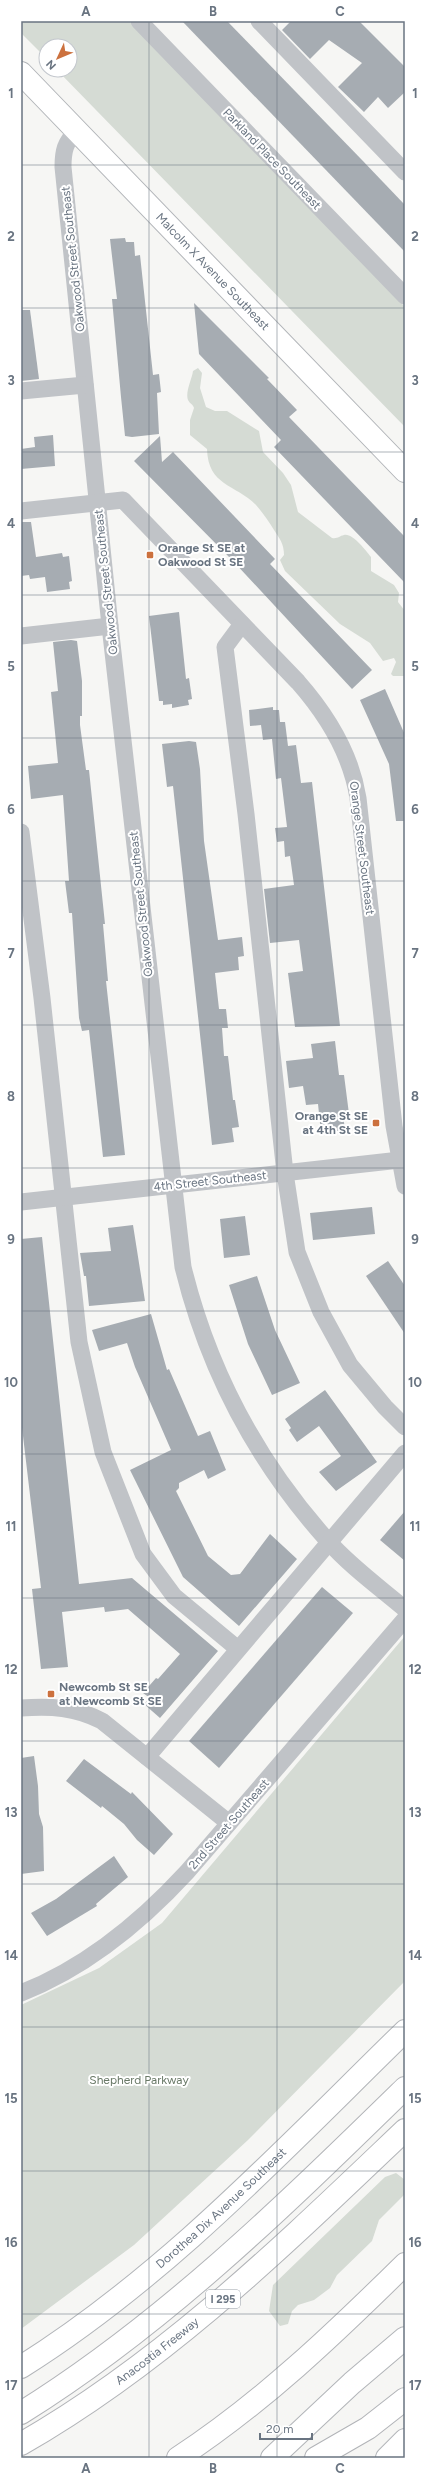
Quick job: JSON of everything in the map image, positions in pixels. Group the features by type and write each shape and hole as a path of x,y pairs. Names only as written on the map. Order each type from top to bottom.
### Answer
{"main road":[{"name":"Malcolm X Avenue Southeast","path":"21,72 405,471"},
{"name":"Dorothea Dix Avenue Southeast","path":"21,2367 108,2307 158,2268 228,2204 405,2031"},
{"path":"21,2413 95,2364 192,2287 252,2234 405,2088"},
{"name":"Anacostia Freeway","path":"21,2444 114,2384 209,2310 286,2242 405,2130"},
{"path":"178,2458 225,2425 281,2380 352,2316 405,2264"},
{"path":"272,2458 352,2383 405,2338"},
{"path":"316,2458 368,2428 405,2399"},
{"path":"387,2458 405,2440"}],"street":[{"name":"Parkland Place Southeast","path":"139,21 405,296"},
{"path":"259,21 405,172"},
{"name":"Oakwood Street Southeast","path":"77,131 69,138 63,154 110,626 172,1186 183,1267 198,1324 212,1360 236,1409 259,1450 286,1489 328,1542 405,1609"},
{"path":"21,391 85,385"},
{"name":"Orange Street Southeast","path":"98,502 123,500 298,682 320,710 336,736 353,777 360,812 399,1126 400,1160 405,1186"},
{"path":"21,511 98,502"},
{"path":"242,624 225,647 247,822 285,1173 297,1252 321,1312 350,1365 385,1407 405,1426"},
{"path":"21,636 110,626"},
{"path":"21,832 82,1357 103,1452 143,1554 174,1596 238,1649"},
{"name":"4th Street Southeast","path":"21,1202 400,1160"},
{"path":"147,1757 405,1453"},
{"name":"2nd Street Southeast","path":"21,1993 58,1975 134,1923 179,1881 405,1619"},
{"path":"21,1708 53,1706 82,1712 108,1725 229,1823"}],"green space":[{"path":"21,21 129,21 405,307 405,427 65,78 78,78 78,38 38,38 38,50 21,33"},
{"path":"198,368 202,373 200,388 206,407 215,411 227,411 259,431 263,452 283,473 291,485 298,512 332,538 348,535 355,540 371,557 371,571 394,585 399,593 398,602 405,611 405,676 393,676 391,674 396,662 394,658 383,661 370,643 340,624 285,571 280,560 284,555 282,545 278,536 263,514 248,498 224,483 212,470 207,449 190,435 190,420 194,408 188,400 187,393 193,371"},
{"name":"Shepherd Parkway","path":"405,1636 405,1981 248,2140 134,2245 21,2329 21,2005 99,1968 162,1923"},
{"path":"396,2173 405,2180 405,2194 379,2220 372,2241 337,2275 330,2288 314,2300 298,2305 292,2311 288,2324 280,2326 269,2311 273,2285 385,2177"}],"building":[{"path":"182,21 227,21 362,160 405,205 405,252"},
{"path":"291,21 359,21 405,67 405,92 388,108 378,97 364,112 338,87 362,63 329,40 310,59 282,30"},
{"path":"125,238 126,242 134,242 135,256 140,255 153,375 159,374 161,392 157,393 159,434 132,437 125,436 112,299 117,299 110,239"},
{"path":"194,303 269,378 267,379 297,410 289,417 405,537 405,583 274,447 281,440 199,354"},
{"path":"21,310 30,310 39,379 21,381"},
{"path":"53,435 55,466 21,469 21,449 35,447 34,437"},
{"path":"160,436 162,462 173,452 275,559 270,564 372,670 352,689 233,561 134,461"},
{"path":"21,522 31,522 36,557 62,553 63,557 69,556 72,581 69,582 70,589 47,592 45,577 30,579 29,575 21,576"},
{"path":"179,612 186,679 189,678 192,699 188,700 189,705 172,708 172,704 163,705 163,701 159,701 149,616"},
{"path":"71,640 77,641 82,681 82,716 80,716 80,725 86,770 89,770 105,924 103,924 108,981 106,981 125,1155 103,1157 89,1030 82,1031 79,1018 72,913 69,913 65,881 69,881 63,795 31,799 28,766 58,763 51,692 58,691 53,642"},
{"path":"385,689 405,735 405,821 396,821 389,764 360,700"},
{"path":"273,707 273,710 279,710 280,722 285,722 288,746 296,745 301,783 312,782 340,1026 295,1027 288,973 303,971 299,940 270,943 264,889 294,885 290,856 285,857 284,841 277,842 275,828 287,827 281,778 276,779 272,739 263,740 261,725 250,726 249,710"},
{"path":"189,741 196,742 200,769 204,841 218,940 242,937 244,956 238,957 239,970 215,973 219,1009 226,1009 228,1028 222,1028 224,1056 228,1056 233,1100 235,1100 239,1127 232,1128 234,1142 212,1145 173,786 167,787 162,744"},
{"path":"335,1041 339,1075 344,1075 349,1114 343,1115 345,1130 321,1133 318,1104 306,1105 303,1086 289,1088 286,1061 313,1058 311,1044"},
{"path":"372,1207 375,1234 313,1240 310,1213"},
{"path":"245,1216 250,1255 224,1258 220,1219"},
{"path":"133,1225 145,1301 89,1306 86,1276 84,1276 80,1253 111,1251 108,1228"},
{"path":"42,1237 79,1584 132,1578 218,1651 160,1718 144,1704 150,1698 143,1693 156,1678 158,1679 180,1654 128,1609 105,1612 104,1607 62,1612 68,1667 41,1669 32,1589 41,1588 21,1419 21,1239"},
{"path":"388,1261 405,1286 405,1334 366,1276"},
{"path":"257,1276 275,1330 300,1383 272,1395 248,1344 229,1285"},
{"path":"151,1314 167,1370 169,1369 198,1436 210,1431 226,1470 208,1479 204,1470 179,1483 179,1488 176,1491 208,1556 231,1575 240,1574 270,1534 297,1559 239,1626 183,1577 130,1470 171,1450 135,1367 127,1343 99,1351 92,1330"},
{"path":"325,1390 377,1462 336,1491 319,1472 341,1456 319,1426 297,1442 289,1430 291,1428 285,1419"},
{"path":"405,1511 405,1561 380,1540"},
{"path":"322,1587 353,1613 219,1768 189,1741"},
{"path":"34,1756 38,1786 39,1814 43,1827 44,1871 21,1874 21,1758"},
{"path":"84,1759 131,1794 132,1792 173,1834 154,1855 137,1840 124,1824 102,1806 101,1808 66,1781"},
{"path":"114,1856 128,1877 96,1904 97,1906 47,1936 31,1913 56,1899"}],"place":[{"name":"Orange St SE at Oakwood St SE","path":"150,555"},
{"name":"Orange St SE at 4th St SE","path":"376,1123"},
{"name":"Newcomb St SE at Newcomb St SE","path":"51,1694"}]}
